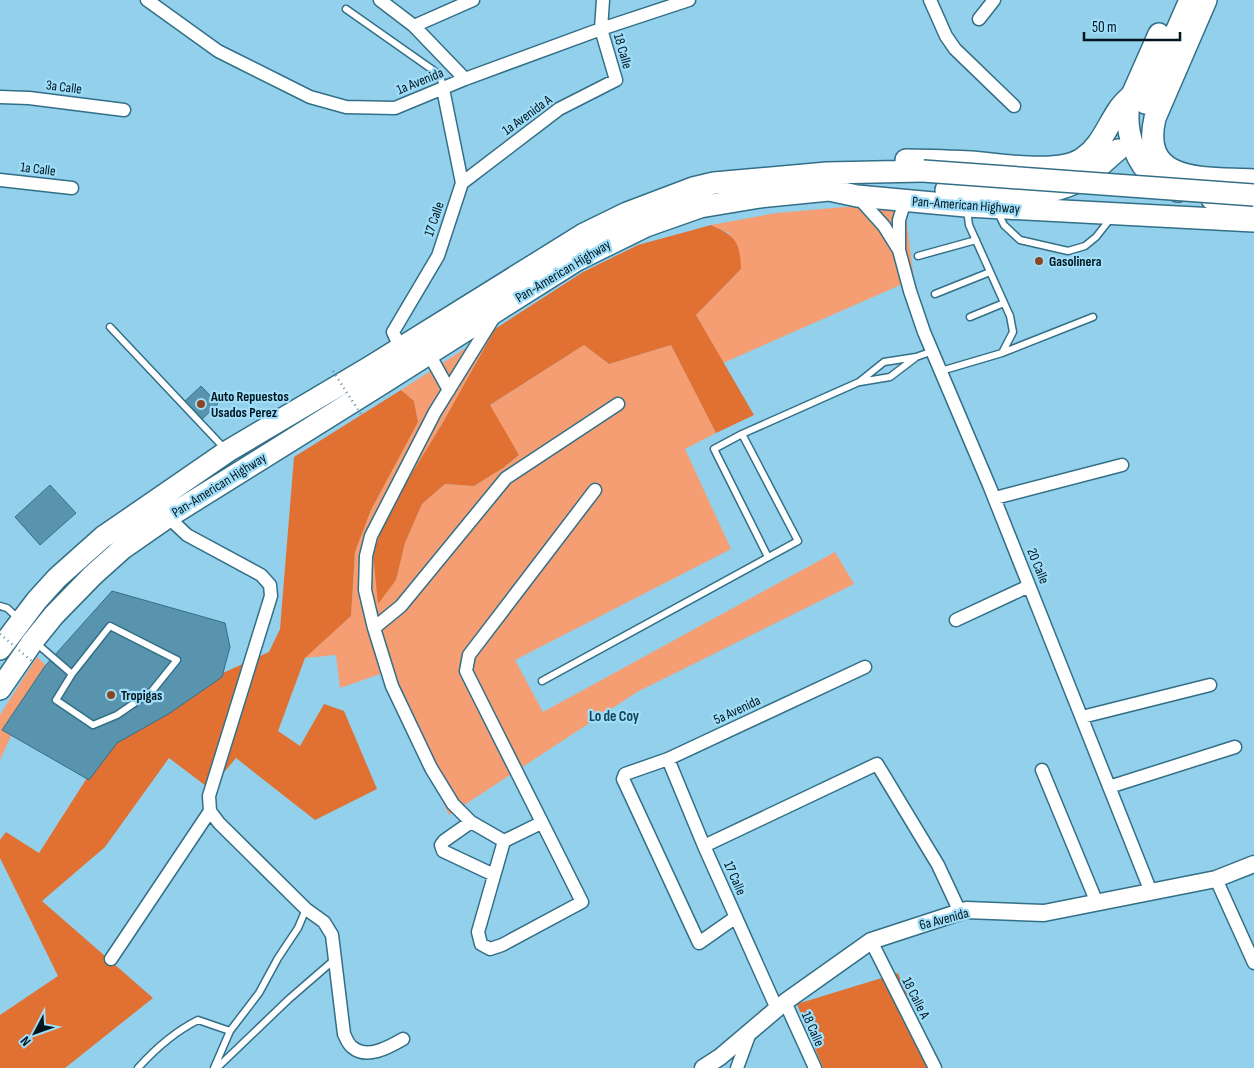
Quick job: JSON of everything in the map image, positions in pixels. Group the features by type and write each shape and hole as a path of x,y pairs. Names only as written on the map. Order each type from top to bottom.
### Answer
{"main road":[{"path":"714,183 767,167 800,162 856,158 1053,167 1070,165 1083,159 1091,152 1104,136 1119,109 1138,99 1175,0"},
{"path":"1190,0 1138,99 1128,113 1128,126 1132,143 1139,159 1154,178 1180,192 1230,204 1254,206"},
{"path":"1206,0 1155,118 1151,132 1152,143 1155,154 1162,164 1173,171 1188,176 1254,180"},
{"path":"829,190 869,186 1024,194 1047,192 1066,187 1086,176 1118,150"},
{"name":"Pan-American Highway","path":"0,649 37,600 57,578 103,537 228,451 584,234 626,213 693,188 714,183 827,173 923,171 1254,195"},
{"name":"Pan-American Highway","path":"0,689 33,641 54,615 93,575 122,549 168,517 498,311 576,260 646,226 700,207 760,197 829,190 857,196 966,206 1254,221"}],"street":[{"name":"1a Avenida","path":"147,0 218,51 310,96 346,107 395,108 465,79 601,29 689,0"},
{"path":"380,0 414,26 465,79"},
{"path":"414,26 473,0"},
{"name":"18 Calle","path":"603,0 601,29 616,80"},
{"path":"930,0 946,36 955,49 1014,106"},
{"path":"979,19 994,0"},
{"name":"1a Avenida A","path":"462,183 559,108 616,80"},
{"name":"17 Calle","path":"400,347 392,332 438,256 462,183 444,89"},
{"name":"3a Calle","path":"0,97 29,98 124,110"},
{"name":"1a Calle","path":"0,180 72,188"},
{"name":"20 Calle","path":"857,196 884,226 899,250"},
{"name":"20 Calle","path":"905,201 899,220 899,250 924,332 995,498 1151,892"},
{"path":"498,311 435,412 371,536 366,556 365,590 374,628 392,686 431,768 454,804 471,822 504,841"},
{"path":"429,354 449,390"},
{"path":"374,628 402,606 506,478 618,404"},
{"path":"995,498 1122,465"},
{"path":"541,823 504,841 478,932 481,944 490,949 502,945 582,902 466,671 469,656 595,490"},
{"path":"168,517 187,535 261,575 270,585 271,596 209,796 210,811 306,909 324,922 332,935 344,1034 351,1047 363,1052 382,1051 403,1039"},
{"path":"956,620 1030,586"},
{"name":"5a Avenida","path":"736,917 699,943 623,779 624,774 668,759 865,667"},
{"path":"1082,718 1210,684"},
{"path":"1109,787 1235,747"},
{"name":"17 Calle","path":"668,759 736,917 781,1006"},
{"path":"704,846 877,764 938,865 960,912"},
{"path":"1042,770 1098,903"},
{"path":"111,959 210,811"},
{"path":"471,822 444,840 441,846 443,851 494,876"},
{"name":"6a Avenida","path":"703,1068 720,1057 781,1006 870,941 966,910 1044,913 1216,879 1254,864"},
{"path":"1216,879 1254,963"},
{"name":"18 Calle A","path":"870,941 935,1068"},
{"name":"18 Calle","path":"781,1006 815,1068"},
{"path":"737,1068 751,1030"}],"lane":[{"path":"346,9 440,75 444,89"},
{"path":"966,206 969,225 1010,316 1014,332 1002,354"},
{"path":"996,208 1004,225 1020,240 1068,251 1085,246 1115,213"},
{"path":"918,256 976,240"},
{"path":"935,294 990,272"},
{"path":"970,317 1004,304"},
{"path":"942,371 1002,354 1093,317"},
{"path":"110,327 228,451"},
{"path":"768,558 714,449 742,434 859,382 884,362 916,357 932,351"},
{"path":"859,382 890,377 916,357"},
{"path":"542,681 798,541 742,434"},
{"path":"0,606 7,608 21,621"},
{"path":"110,626 177,660 152,692 117,715 93,725 56,700 72,674 110,626"},
{"path":"33,641 72,674"},
{"path":"216,1068 230,1031 259,993 278,958 298,928 306,909"},
{"path":"216,1068 289,998 335,960"},
{"path":"138,1068 159,1045 181,1028 198,1020 230,1031"}],"path":[{"path":"333,371 362,416"},
{"path":"0,634 34,663"}],"shaded area":[{"path":"844,207 905,209 914,279 723,363 696,315 741,269 729,233 711,225 776,213"},
{"path":"711,225 726,233 735,241 738,246 741,269 696,315 754,415 716,433 671,345 609,364 584,345 490,405 519,455 503,468 474,486 445,484 422,504 405,543 396,580 378,604 373,554 388,512 442,424 495,329 583,272 638,245"},
{"path":"495,329 442,424 388,512 396,580 405,543 422,504 445,484 474,486 503,468 519,455 489,406 584,345 609,364 671,345 716,433 685,449 731,549 515,660 543,712 835,552 854,584 637,692 449,815 383,673 340,688 336,655 305,658 351,616 355,552 371,510 418,422 414,401 401,390"},
{"path":"401,390 414,401 418,422 371,510 355,552 351,616 305,658 278,731 300,746 324,704 344,711 377,789 315,820 236,758 210,789 169,758 105,847 42,901 153,998 65,1068 0,1068 0,1015 58,976 0,858 0,840 6,832 39,853 126,717 269,652 280,629 294,457"},
{"path":"37,657 50,669 22,712 0,760 0,715"},
{"path":"898,973 938,1068 823,1068 797,1004"}],"building":[{"name":"Auto Repuestos Usados Perez","path":"201,386 218,404 200,421 183,403"},
{"path":"50,485 76,513 40,545 15,517"},
{"name":"Tropigas","path":"112,591 225,623 230,647 222,677 170,713 117,743 89,780 2,730 45,666"}],"place":[{"name":"Gasolinera","path":"1039,261"},
{"name":"Auto Repuestos Usados Perez","path":"201,404"},
{"name":"Tropigas","path":"111,695"}],"district":[{"name":"Lo de Coy","path":"614,716"}]}
